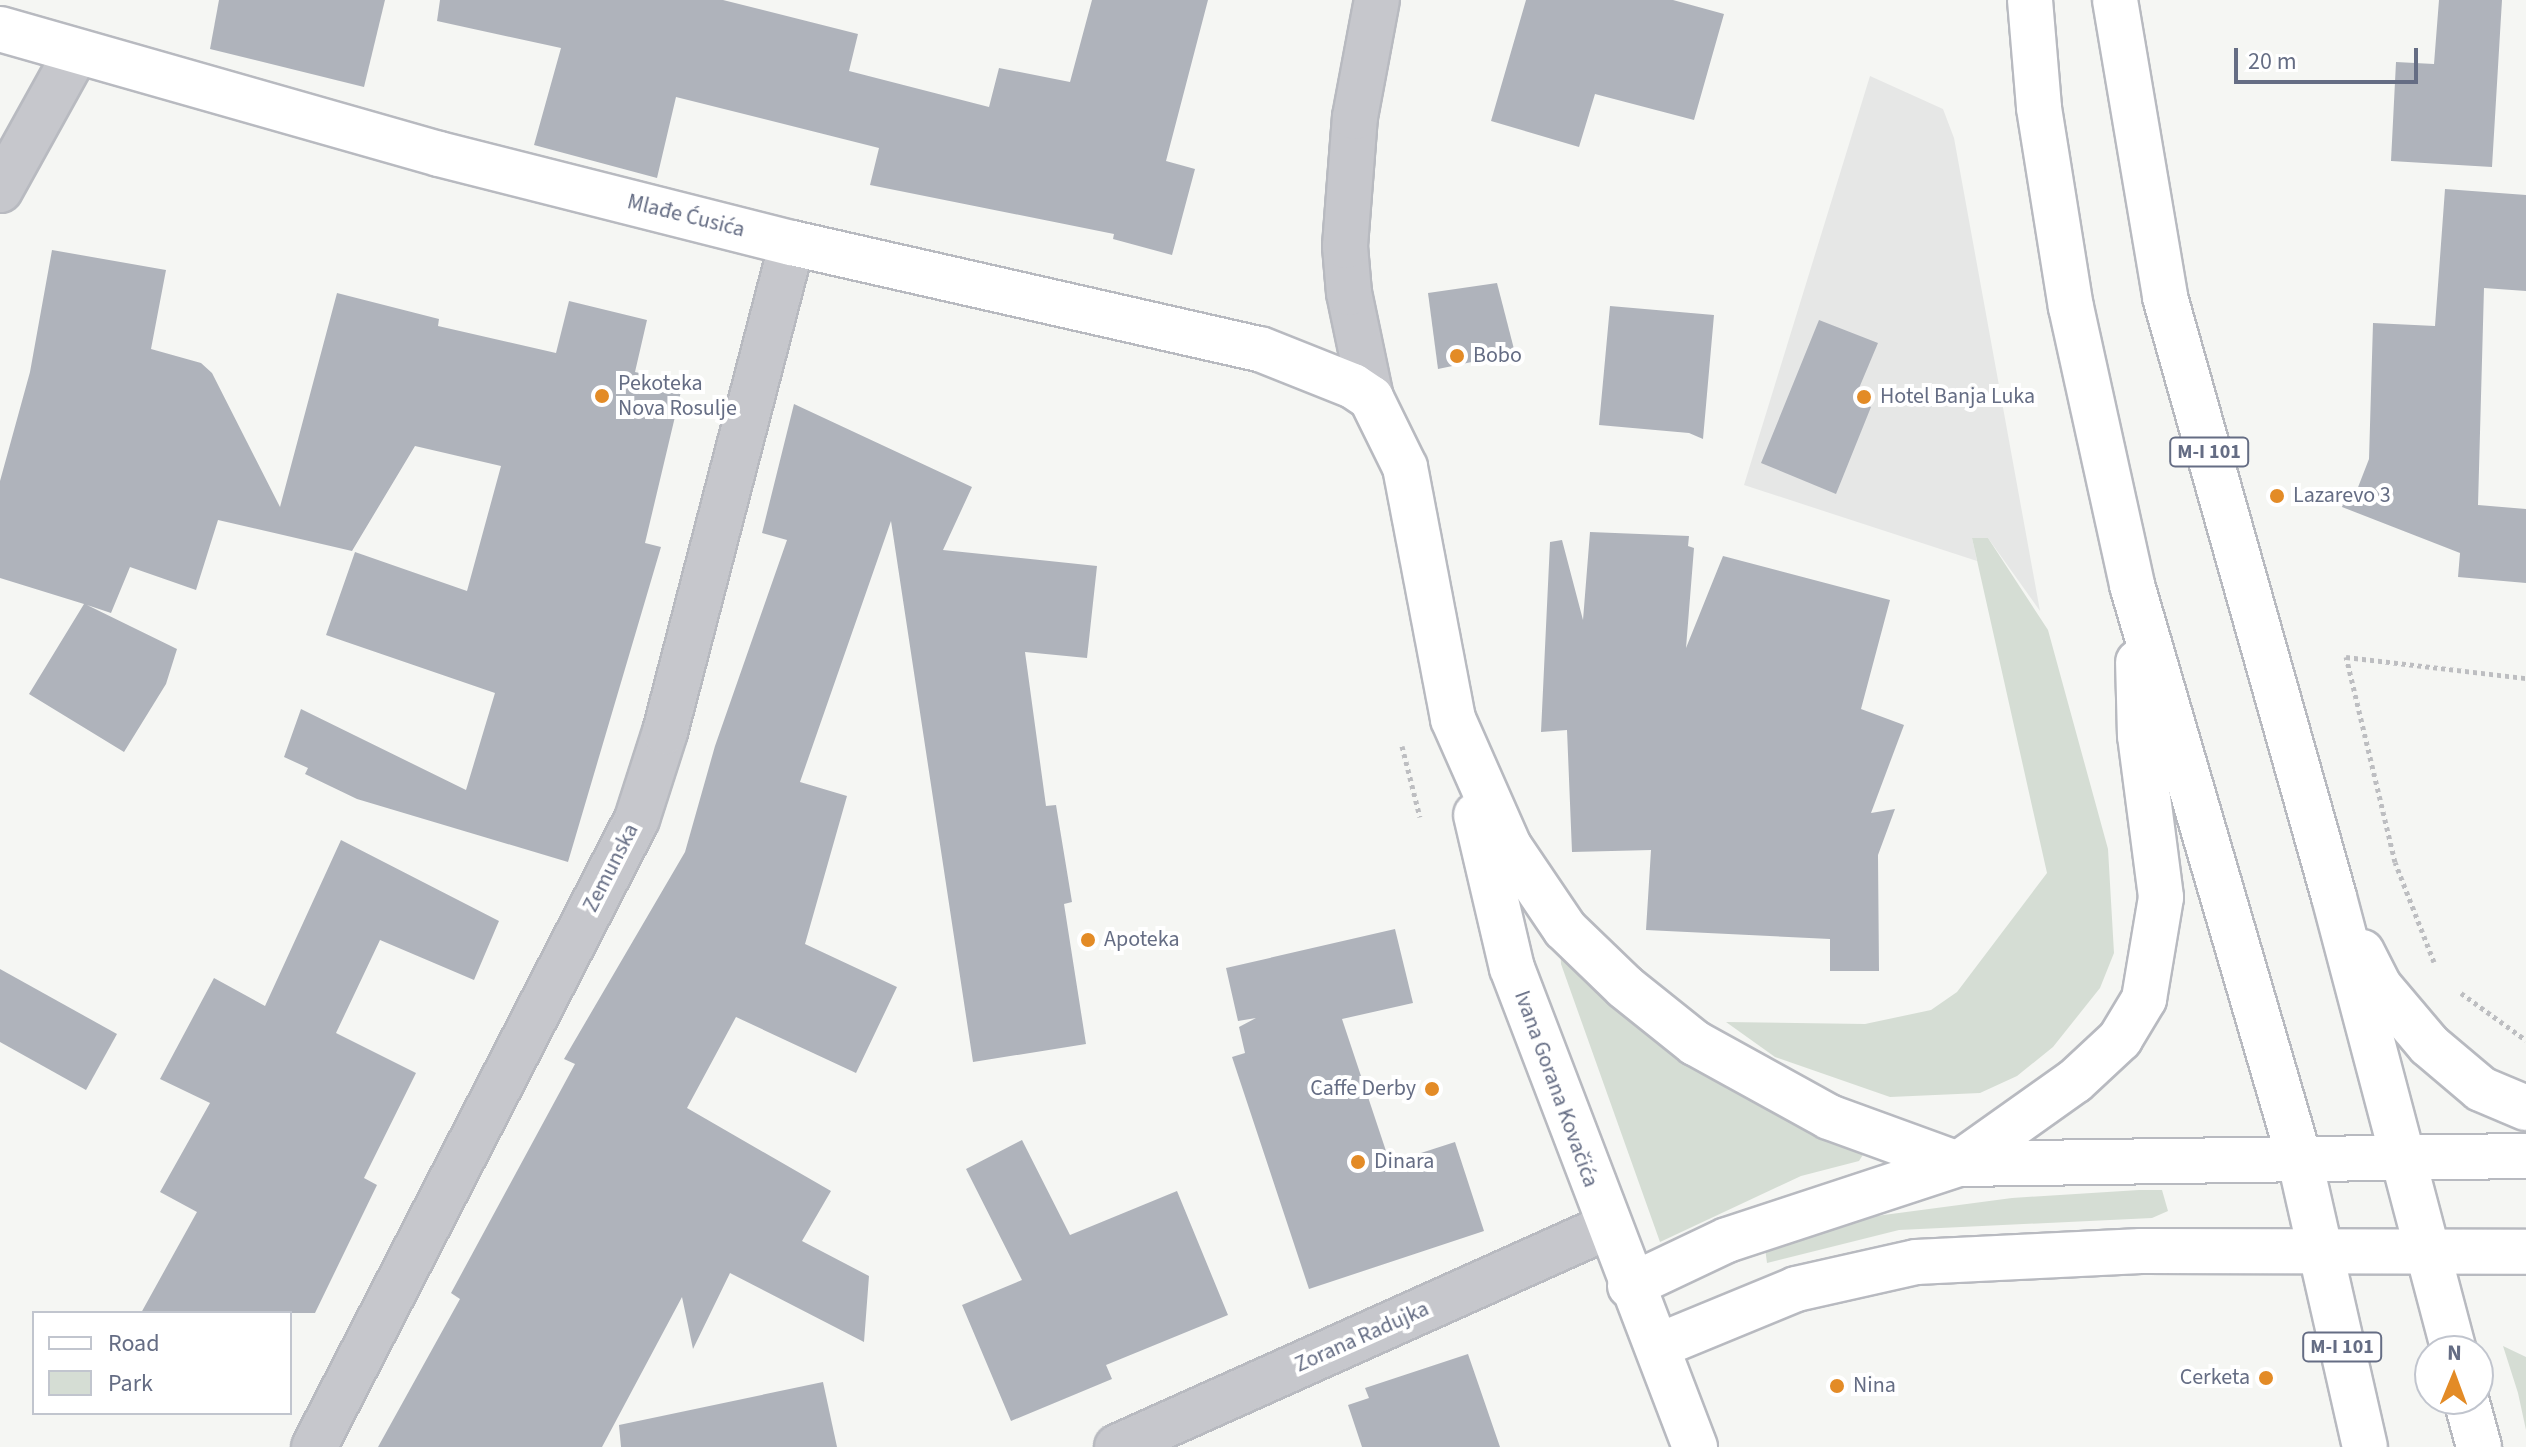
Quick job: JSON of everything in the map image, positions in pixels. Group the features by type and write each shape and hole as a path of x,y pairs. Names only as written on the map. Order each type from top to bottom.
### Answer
{"street":[{"path":"1377,0 1355,117 1345,246 1349,293 1371,398 1405,467 1453,719 1509,846 1565,929 1625,987 1695,1043 1829,1117 1958,1164 2401,1161 2526,1156"},
{"name":"M-I 101","path":"2030,0 2039,108 2071,307 2137,600 2300,1161 2365,1447"},
{"name":"M-I 101","path":"2115,0 2165,297 2334,897 2401,1161 2449,1335"},
{"name":"Mlađe Ćusića","path":"0,29 439,154 792,243 1260,349 1327,372 1371,398"},
{"path":"0,190 76,53"},
{"name":"Zemunska","path":"314,1447 637,819 665,732 792,243"},
{"path":"1630,1286 1727,1240 1958,1164 2075,1081 2120,1039 2144,999 2161,897 2140,736 2137,600"},
{"name":"Ivana Gorana Kovačića","path":"1453,719 1512,968 1607,1227 1658,1346 1695,1447"},
{"path":"2334,897 2380,987 2429,1045 2481,1089 2526,1108"},
{"name":"Zorana Radujka","path":"1117,1447 1607,1227"},
{"path":"1658,1346 1796,1289 1916,1262 2319,1248 2526,1252"},
{"path":"2470,1415 2479,1447"}],"path":[{"path":"2438,973 2395,862 2346,657 2526,678"},
{"path":"1401,736 1423,827"},
{"path":"2449,983 2526,1040"}],"shaded area":[{"path":"1870,76 1943,109 1954,138 2040,611 1988,538 1972,538 1977,561 1744,485"}],"green space":[{"path":"1972,538 1988,538 2048,630 2108,849 2114,953 2100,988 2053,1047 2017,1076 1980,1093 1890,1097 1775,1057 1726,1022 1865,1024 1931,1010 1957,992 2047,873"},
{"path":"1560,944 1626,1014 1697,1070 1866,1150 1859,1161 1801,1176 1660,1242 1561,964"},
{"path":"2162,1190 2168,1211 2152,1218 1899,1230 1767,1263 1765,1248 1876,1216 2012,1198"},
{"path":"2503,1346 2526,1357 2526,1430 2518,1393"}],"building":[{"path":"219,0 385,0 364,87 210,49"},
{"path":"440,0 723,0 858,34 849,71 989,107 999,68 1070,82 1092,0 1208,0 1166,161 1195,169 1172,255 1113,239 1114,234 870,185 879,148 676,97 657,178 534,145 561,48 437,21"},
{"path":"1526,0 1673,0 1724,14 1694,120 1595,94 1579,147 1491,121"},
{"path":"2439,0 2502,0 2492,167 2391,161 2396,62 2434,64"},
{"path":"2445,189 2526,195 2526,291 2484,288 2478,505 2526,509 2526,583 2458,577 2460,553 2342,507 2345,494 2355,495 2369,459 2373,323 2435,326"},
{"path":"52,250 166,270 151,349 201,363 212,373 280,507 337,293 439,319 438,326 556,353 569,301 647,320 635,372 683,383 645,543 661,547 568,862 357,799 305,774 308,768 284,757 301,709 466,790 495,693 326,635 355,552 467,591 501,466 415,446 352,551 218,520 196,590 130,567 111,613 87,605 177,649 166,684 124,752 29,694 84,604 0,578 0,481 30,372"},
{"path":"1497,283 1515,353 1438,369 1428,293"},
{"path":"1610,306 1714,315 1703,439 1689,433 1599,425"},
{"path":"1819,320 1878,343 1854,400 1871,407 1836,494 1761,463"},
{"path":"794,404 972,487 943,550 1097,566 1087,658 1025,652 1046,806 1056,805 1072,902 1064,904 1086,1044 973,1062 891,521 800,782 847,796 805,944 897,987 856,1073 736,1017 687,1108 831,1191 802,1241 869,1276 864,1342 730,1273 693,1349 682,1297 602,1447 378,1447 460,1299 451,1293 575,1064 564,1059 685,852 715,746 787,540 762,533"},
{"path":"1590,532 1689,536 1688,546 1694,548 1686,648 1723,556 1890,600 1861,709 1904,725 1871,813 1895,809 1878,855 1879,971 1830,971 1830,939 1646,930 1651,850 1572,852 1567,730 1541,732 1550,542 1562,540 1583,620"},
{"path":"341,840 499,921 474,980 380,940 336,1033 416,1073 364,1178 377,1185 315,1313 142,1311 197,1212 160,1192 210,1103 160,1079 214,978 265,1006"},
{"path":"1395,929 1413,1003 1342,1019 1390,1163 1455,1142 1484,1231 1309,1289 1232,1057 1245,1053 1239,1027 1256,1018 1238,1021 1226,968"},
{"path":"0,969 117,1034 86,1090 0,1042"},
{"path":"1022,1140 1070,1235 1177,1191 1228,1315 1106,1365 1112,1379 1011,1421 962,1305 1022,1280 966,1169"},
{"path":"1468,1354 1500,1447 1362,1447 1348,1405 1369,1398 1365,1388"},
{"path":"823,1382 837,1447 621,1447 619,1425"}],"place":[{"name":"Bobo","path":"1457,356"},
{"name":"Pekoteka Nova Rosulje","path":"602,396"},
{"name":"Hotel Banja Luka","path":"1864,397"},
{"name":"Lazarevo 3","path":"2277,496"},
{"name":"Apoteka","path":"1088,940"},
{"name":"Caffe Derby","path":"1432,1089"},
{"name":"Dinara","path":"1358,1162"},
{"name":"Cerketa","path":"2266,1378"},
{"name":"Nina","path":"1837,1386"}]}
